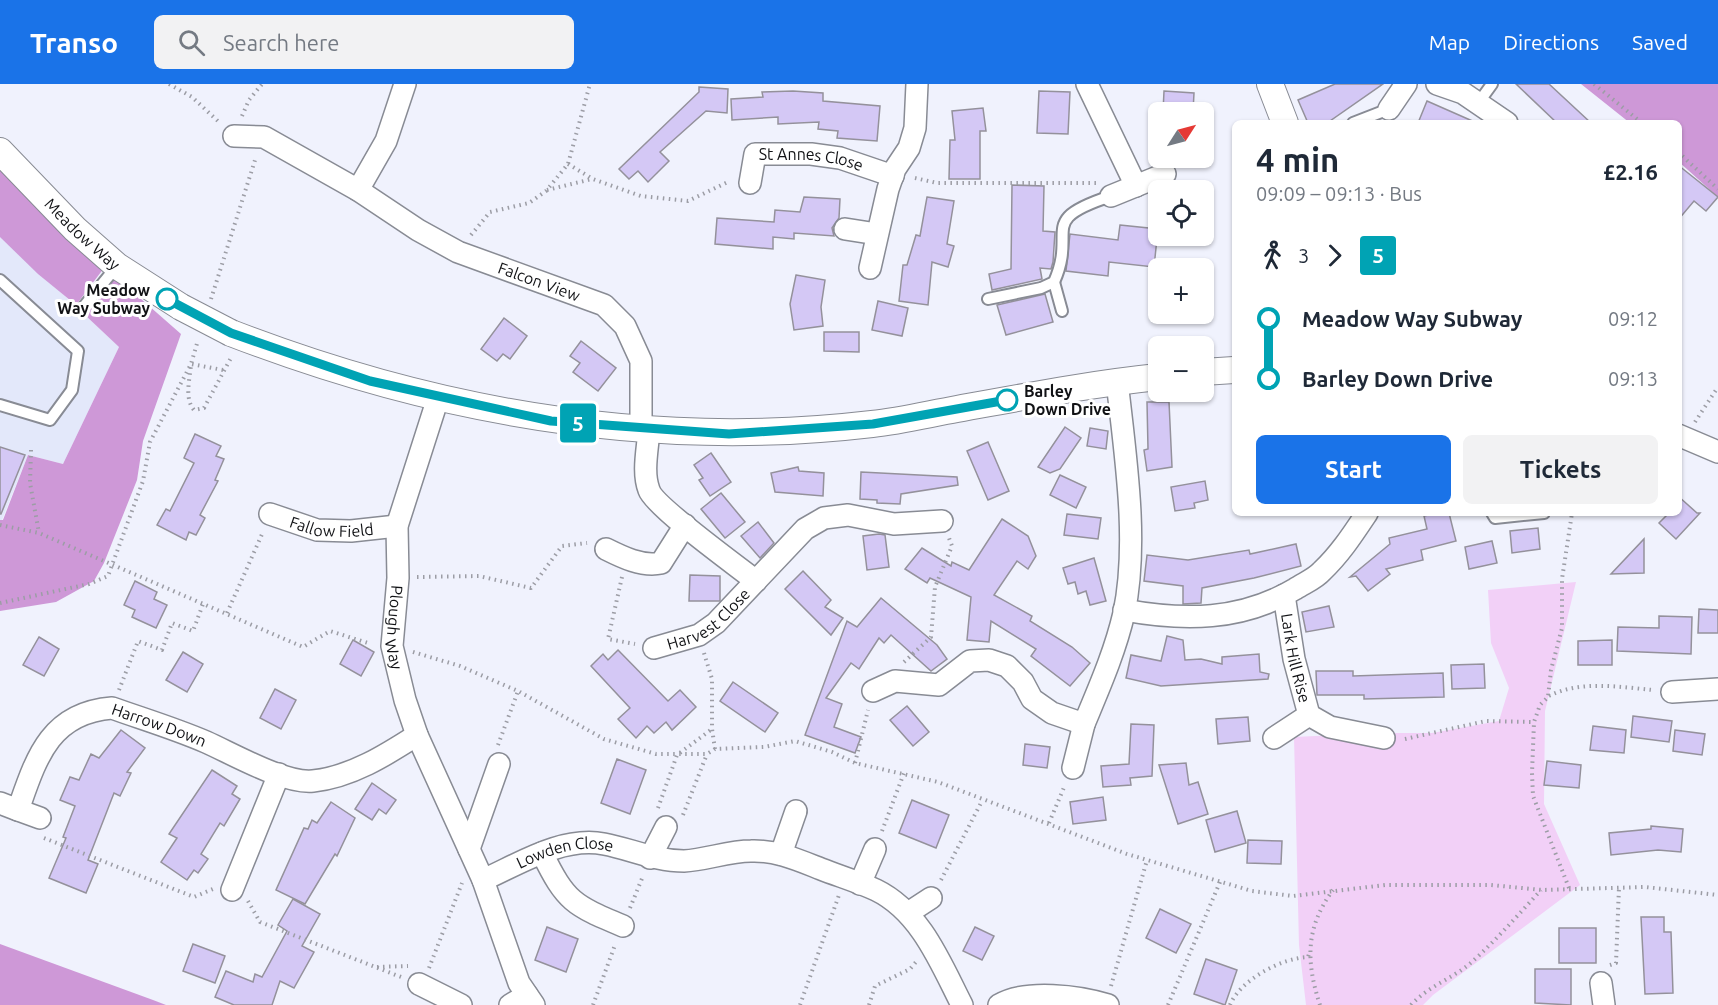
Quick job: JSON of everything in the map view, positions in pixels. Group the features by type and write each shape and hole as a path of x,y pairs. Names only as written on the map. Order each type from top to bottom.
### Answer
{"street":[{"path":"358,190 386,141 405,84"},
{"path":"870,268 893,174 909,148 915,128 917,84"},
{"path":"1088,84 1123,192 1166,174"},
{"path":"1270,84 1284,120"},
{"path":"1389,108 1406,84"},
{"path":"1437,84 1479,102 1503,120"},
{"name":"Falcon View","path":"234,136 264,137 358,190 418,230 458,252 604,305 625,326 641,361 645,429"},
{"name":"Meadow Way","path":"0,151 75,229 117,266 181,307 238,335 370,381 438,398 551,421 729,434 873,424 1118,381 1148,378"},
{"name":"St Annes Close","path":"750,183 755,154 811,154 840,158 893,174"},
{"path":"845,229 877,234"},
{"path":"1214,371 1232,370"},
{"path":"1073,768 1084,724 1111,658 1124,610 1129,542 1129,487 1118,381"},
{"name":"Plough Way","path":"438,398 397,526 398,578 392,646 405,700 417,735 483,880 524,1002"},
{"name":"Harvest Close","path":"645,429 646,479 649,493 685,525 756,581"},
{"path":"1682,436 1718,452"},
{"name":"Fallow Field","path":"270,514 317,530 351,531 397,526"},
{"name":"Harvest Close","path":"654,648 699,635 716,623 805,529 824,518 848,514 894,524 942,521"},
{"name":"Lark Hill Rise","path":"1124,610 1158,615 1216,617 1261,605 1284,595 1320,573 1346,546 1365,516"},
{"path":"606,549 626,559 653,565 661,563 685,525"},
{"name":"Lark Hill Rise","path":"1284,595 1294,659 1309,715 1330,727 1384,738"},
{"path":"873,692 895,681 939,685 970,661 989,660 1007,666 1023,682 1032,699 1052,713 1084,724"},
{"path":"1672,692 1718,689"},
{"name":"Harrow Down","path":"40,818 9,806 38,755 57,729 77,717 112,708 206,742 279,774 312,782 352,771 417,735"},
{"path":"1274,738 1309,715"},
{"path":"470,853 500,764"},
{"path":"232,890 279,774"},
{"path":"781,854 796,811"},
{"path":"650,858 665,826"},
{"name":"Lowden Close","path":"483,880 542,853 572,844 602,843 650,858 685,861 725,852 753,850 781,854 877,890 908,913 932,947 962,1005"},
{"path":"852,881 875,849"},
{"path":"542,853 560,888 582,909 623,926"},
{"path":"908,913 931,898"},
{"path":"1601,983 1604,1005"},
{"path":"419,984 460,1005"},
{"path":"999,1005 1007,1000 1044,996 1087,998 1107,1005"}],"lane":[{"path":"1479,102 1492,84"},
{"path":"1360,120 1389,108"},
{"path":"1062,311 1054,282 1061,259 1061,227 1068,215 1123,192"},
{"path":"81,310 117,266"},
{"path":"0,280 78,351 72,390 50,420 0,405"},
{"path":"988,299 1041,288 1054,282"},
{"path":"1494,516 1495,518 1515,516"}],"path":[{"path":"169,84 192,97 234,136 249,100 262,84"},
{"path":"458,252 490,212 529,203 546,190 568,164 590,84"},
{"path":"1594,84 1638,120"},
{"path":"1682,156 1718,189"},
{"path":"568,164 593,178 641,196 688,201 730,181 750,183"},
{"path":"208,309 251,168"},
{"path":"893,174 937,183 1061,181 1111,183 1123,192"},
{"path":"546,190 593,178"},
{"path":"0,603 89,584 108,576 143,481 150,442 191,364 201,331"},
{"path":"191,364 188,397 189,404 194,410 204,408 238,335"},
{"path":"191,364 223,370"},
{"path":"1682,436 1718,387"},
{"path":"31,450 30,483 39,533"},
{"path":"227,614 270,514"},
{"path":"1548,697 1551,670 1562,628 1562,579 1572,516"},
{"path":"895,681 900,666 931,637 935,587 952,546 942,521"},
{"path":"0,525 39,533 303,647 330,632 363,644 392,646 460,666 518,691 604,739 656,754 707,754"},
{"path":"398,578 479,576 531,588 562,546 590,542 606,549"},
{"path":"626,559 608,639 654,648"},
{"path":"112,708 138,641 162,650 172,623 193,631 203,604"},
{"path":"699,635 712,679 712,729 715,749"},
{"path":"1569,888 1533,796 1534,722 1540,705 1560,690 1579,687 1672,692"},
{"path":"500,764 498,741 518,691"},
{"path":"855,763 873,692"},
{"path":"1384,738 1410,739 1486,721 1534,722"},
{"path":"665,826 677,755 712,729"},
{"path":"665,826 707,754 715,749 764,747 795,741 832,752 855,763 938,782 982,801 1049,823 1147,860 1252,891 1293,896 1385,885 1491,885 1542,890 1619,887 1690,890 1718,895"},
{"path":"1049,823 1073,768"},
{"path":"875,849 904,773"},
{"path":"931,898 982,801"},
{"path":"40,818 43,838 194,897 232,890 260,922 419,984 430,966 470,853"},
{"path":"1107,1005 1147,860"},
{"path":"800,1005 852,881"},
{"path":"1168,1005 1220,882"},
{"path":"1601,983 1602,966 1616,963 1619,887"},
{"path":"1230,1005 1245,985 1291,958 1308,957 1318,910 1333,890"},
{"path":"1411,1005 1430,987 1452,977 1474,960 1506,931 1542,890"},
{"path":"869,1005 875,986 910,969 932,947"},
{"path":"1309,951 1312,980 1320,1005"},
{"path":"372,967 430,966"}],"shaded area":[{"path":"1581,84 1718,84 1718,197 1682,165 1682,120 1626,120"},
{"path":"0,159 104,268 76,305 38,274 0,237"},
{"path":"0,235 119,347 63,464 28,455 2,520 0,520"},
{"path":"116,277 181,334 143,441 137,480 104,563 94,581 56,602 0,611 0,520 3,520 28,455 63,464 119,347 85,315"},
{"path":"1576,582 1545,711 1544,804 1580,885 1433,995 1423,1005 1306,1005 1299,945 1294,737 1432,733 1499,721 1509,688 1491,643 1488,590"},
{"path":"0,944 153,1000 166,1005 0,1005"}],"building":[{"path":"1335,84 1383,84 1331,120 1307,120 1298,100"},
{"path":"1516,84 1549,84 1588,120 1554,120"},
{"path":"699,87 728,89 727,113 706,111 660,152 669,161 648,182 638,171 629,179 619,169 699,92"},
{"path":"1039,91 1070,92 1068,134 1037,133"},
{"path":"1164,91 1194,93 1194,102 1163,102"},
{"path":"762,92 823,93 823,101 880,106 877,141 837,138 838,131 818,129 819,122 778,124 778,117 732,120 731,99 763,97"},
{"path":"1427,101 1470,120 1419,120"},
{"path":"983,108 986,131 980,131 980,179 949,179 950,140 955,140 952,111"},
{"path":"1682,168 1718,197 1706,211 1694,201 1682,215"},
{"path":"1012,185 1044,186 1043,231 1055,232 1053,262 1051,269 1040,268 1042,279 992,290 989,274 1011,269"},
{"path":"804,197 840,199 839,218 832,228 834,236 794,233 794,239 773,237 773,249 715,244 717,218 774,222 775,210 800,212"},
{"path":"927,197 954,201 947,244 954,246 948,267 932,262 928,305 899,301 903,265 907,265 916,235 920,236"},
{"path":"1120,225 1148,228 1148,246 1156,246 1155,258 1148,258 1148,266 1109,262 1108,276 1066,271 1070,234 1118,240"},
{"path":"796,275 825,280 821,307 823,326 794,330 790,304"},
{"path":"1045,294 1053,322 1006,335 997,305"},
{"path":"878,301 908,308 902,336 872,330"},
{"path":"504,318 527,336 510,359 503,354 497,361 481,349"},
{"path":"824,332 859,332 859,352 824,351"},
{"path":"581,341 616,368 598,391 573,372 580,363 570,356"},
{"path":"1147,402 1169,402 1172,467 1147,471 1144,450 1148,449"},
{"path":"1065,427 1081,438 1060,469 1050,473 1038,467"},
{"path":"1090,428 1108,431 1106,449 1087,446"},
{"path":"195,434 221,446 216,456 224,459 215,480 218,481 200,515 205,518 196,535 189,532 186,540 157,525 166,509 170,511 194,463 184,458"},
{"path":"988,442 1009,491 988,500 967,451"},
{"path":"0,447 25,455 1,514 0,514"},
{"path":"711,453 731,482 710,496 699,480 703,478 694,465"},
{"path":"798,467 799,471 824,473 823,496 775,492 771,473"},
{"path":"861,472 957,477 958,485 901,494 900,504 877,503 877,500 860,499"},
{"path":"1060,475 1086,487 1076,508 1050,495"},
{"path":"1205,481 1208,500 1194,503 1195,508 1175,511 1171,487"},
{"path":"721,493 745,522 725,538 701,509"},
{"path":"1682,500 1700,513 1676,539 1659,523 1666,516 1682,516"},
{"path":"1067,514 1101,518 1098,539 1064,535"},
{"path":"1424,516 1450,516 1456,541 1421,550 1423,560 1386,569 1390,574 1368,591 1356,576 1350,577 1390,544 1389,538 1427,529"},
{"path":"1002,519 1028,536 1036,556 1028,569 1017,561 994,595 1032,616 1030,621 1072,647 1090,663 1070,686 1031,656 1036,649 991,621 989,642 967,640 971,597 930,578 927,583 905,569 922,548 951,566 952,562 969,570"},
{"path":"758,522 774,543 760,558 741,536"},
{"path":"1538,528 1540,549 1512,553 1510,531"},
{"path":"885,535 889,567 867,570 863,536"},
{"path":"1644,539 1644,573 1611,574"},
{"path":"1492,541 1497,563 1469,569 1465,547"},
{"path":"1296,544 1301,566 1202,588 1201,603 1183,604 1183,586 1144,581 1147,555 1188,560 1249,550 1250,554"},
{"path":"1094,558 1106,601 1090,605 1086,591 1078,594 1075,582 1068,584 1063,568"},
{"path":"803,571 831,600 825,607 843,618 831,635 785,589"},
{"path":"690,575 720,576 720,601 689,601"},
{"path":"135,581 157,592 154,599 167,605 156,628 132,617 135,610 124,605"},
{"path":"881,598 937,645 947,659 931,671 891,635 884,643 879,638 859,669 851,663 826,698 842,704 834,727 861,737 855,753 805,735 847,621 857,627"},
{"path":"1329,606 1334,627 1306,632 1302,612"},
{"path":"1699,609 1718,610 1718,633 1698,633"},
{"path":"1659,616 1692,617 1691,654 1617,651 1618,627 1659,628"},
{"path":"1167,636 1183,640 1185,660 1201,659 1222,664 1222,657 1259,654 1260,672 1269,674 1268,679 1161,686 1126,678 1131,655 1161,661"},
{"path":"39,637 59,649 44,676 23,665"},
{"path":"353,640 374,652 361,676 340,664"},
{"path":"1612,640 1612,665 1578,665 1578,641"},
{"path":"618,650 668,701 680,690 696,707 672,730 666,722 654,733 647,726 636,738 618,719 630,708 591,666 603,654 608,660"},
{"path":"183,652 203,664 187,692 166,680"},
{"path":"1484,664 1485,688 1452,689 1451,665"},
{"path":"1316,671 1353,671 1353,676 1443,673 1444,697 1364,699 1364,695 1317,695"},
{"path":"733,682 778,713 765,732 720,701"},
{"path":"275,689 296,700 281,729 260,718"},
{"path":"907,706 929,732 913,746 890,720"},
{"path":"1633,716 1672,721 1669,742 1631,737"},
{"path":"1248,717 1250,741 1218,744 1216,719"},
{"path":"1131,724 1154,725 1152,776 1130,778 1131,785 1103,787 1101,766 1129,764"},
{"path":"1593,726 1626,730 1624,753 1590,750"},
{"path":"121,730 145,748 127,772 131,773 120,796 114,793 88,860 98,864 86,893 49,878 66,838 63,837 75,806 60,800 70,777 79,780 91,754 99,758"},
{"path":"1675,730 1705,734 1702,755 1673,751"},
{"path":"1025,744 1050,747 1047,768 1023,765"},
{"path":"617,759 646,770 630,814 601,803"},
{"path":"1547,761 1581,765 1579,788 1544,785"},
{"path":"1186,763 1189,785 1198,782 1208,814 1178,824 1159,765"},
{"path":"212,770 237,786 232,794 240,799 224,826 220,823 201,854 208,859 198,873 194,870 187,880 161,862 177,838 169,834"},
{"path":"372,783 396,800 386,814 379,809 372,820 355,809"},
{"path":"1103,797 1106,820 1073,824 1070,802"},
{"path":"912,800 949,815 936,848 899,833"},
{"path":"331,802 355,818 337,856 335,854 305,904 276,890 304,828 308,829 312,820 317,823"},
{"path":"1237,811 1246,843 1215,852 1206,820"},
{"path":"1651,826 1683,829 1681,852 1658,850 1611,855 1609,833 1651,829"},
{"path":"1248,840 1282,841 1281,864 1247,863"},
{"path":"293,899 320,914 302,946 314,952 294,988 280,981 272,1005 234,1005 215,997 226,971 253,982 255,974 262,977 287,931 278,925"},
{"path":"1160,909 1191,924 1176,953 1146,938"},
{"path":"1641,917 1664,917 1664,932 1671,932 1673,993 1645,994"},
{"path":"547,927 578,939 566,972 535,960"},
{"path":"975,927 994,936 982,960 963,951"},
{"path":"1559,928 1596,928 1596,963 1559,963"},
{"path":"193,944 225,956 215,983 183,971"},
{"path":"1206,959 1237,970 1225,1005 1194,994"},
{"path":"1535,969 1571,969 1571,1005 1535,1003"}],"bus line":[{"name":"5","path":"167,299 231,333 370,381 438,398 551,421 729,434 873,424 1007,400"}],"place":[{"name":"Meadow Way Subway","path":"167,299"},
{"name":"Barley Down Drive","path":"1007,400"}]}
